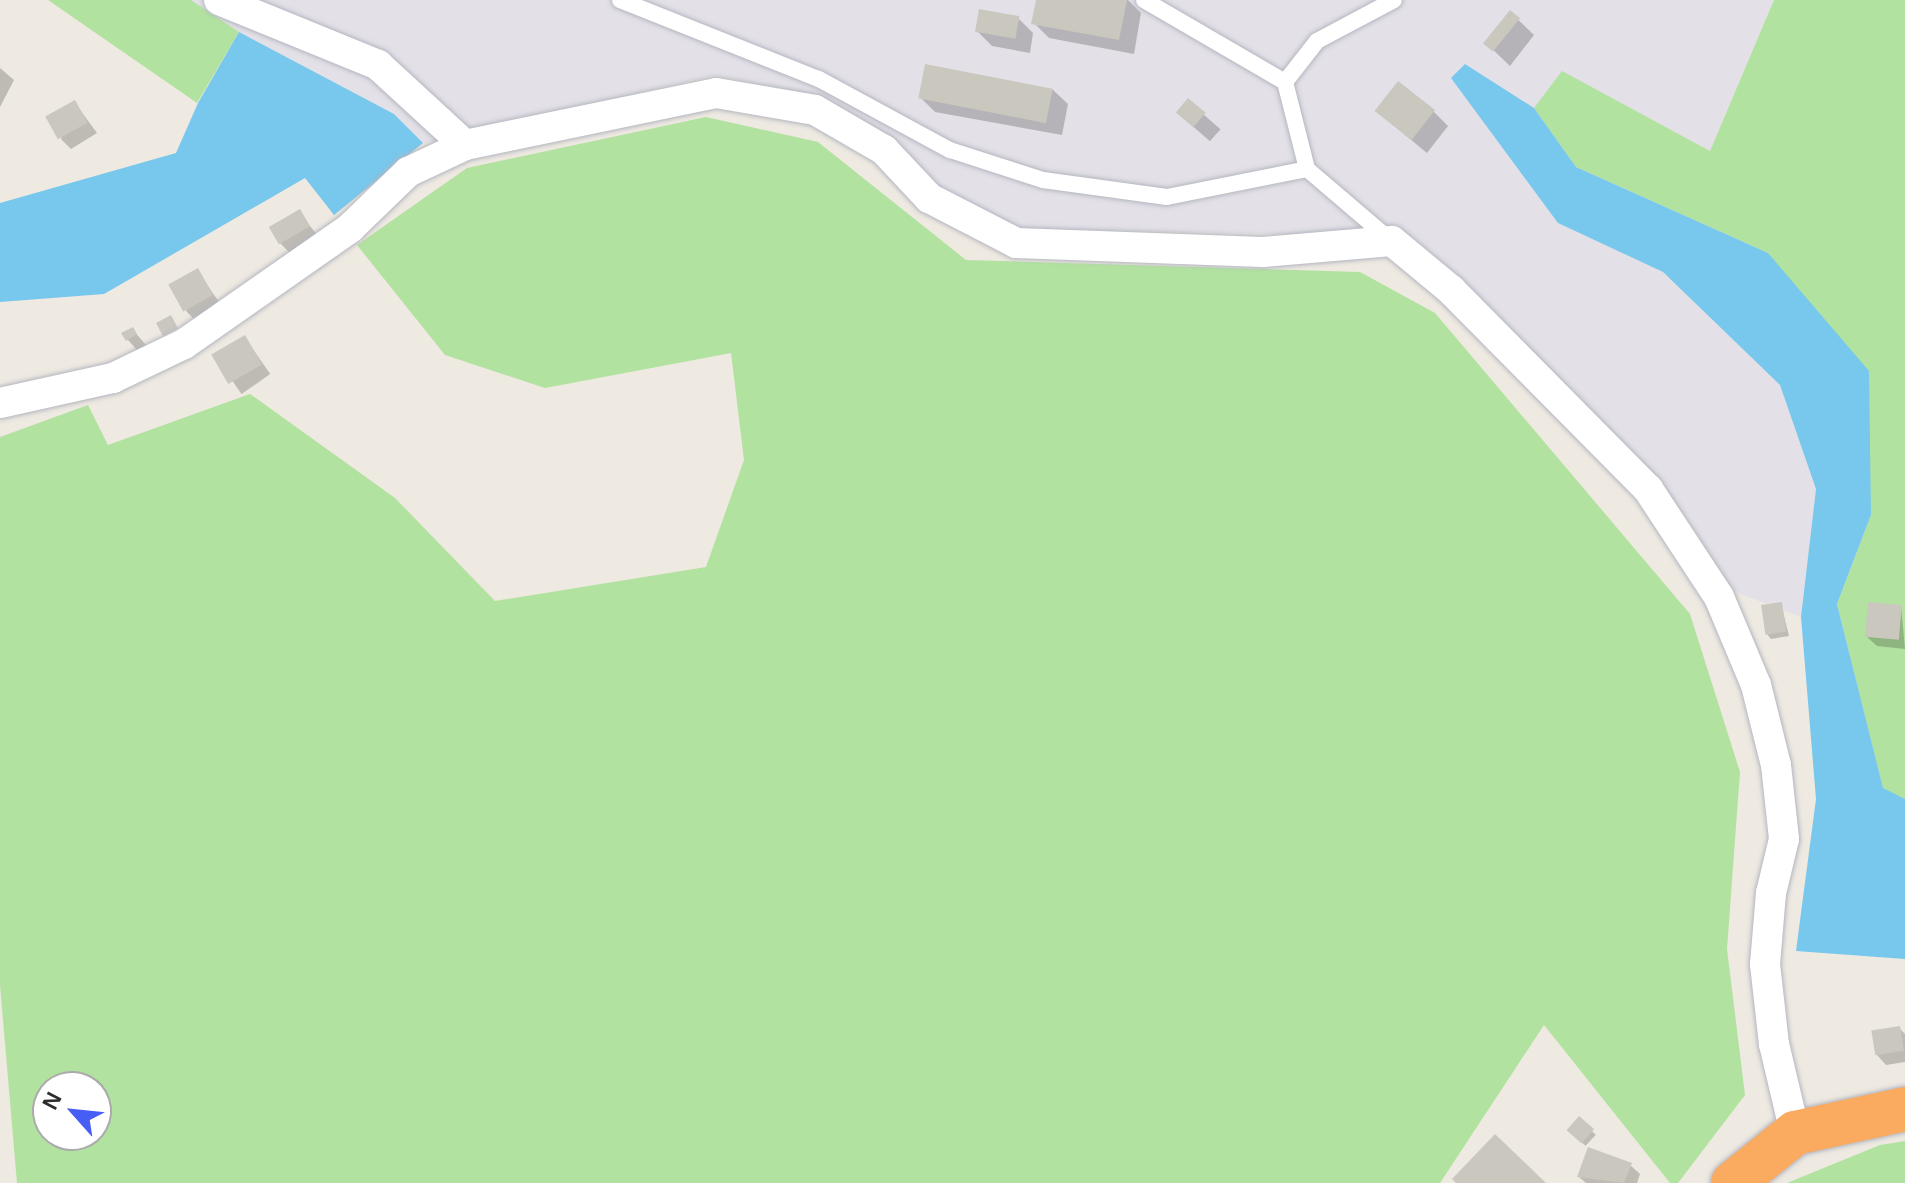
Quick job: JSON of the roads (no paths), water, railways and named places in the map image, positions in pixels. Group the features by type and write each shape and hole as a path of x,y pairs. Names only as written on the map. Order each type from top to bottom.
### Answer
{"highway":[{"path":"1733,1183 1795,1133 1905,1109"}],"street":[{"path":"219,0 378,65 465,145"},
{"path":"0,403 113,378 184,344 350,228 408,172 465,145 716,93 815,110 884,150 929,198 1016,243 1263,252 1392,241 1451,290 1648,489 1719,597 1756,685 1776,765 1784,839 1771,893 1765,964 1774,1044 1795,1133"}],"lane":[{"path":"620,0 819,79 950,150 1043,180 1167,197 1307,169"},
{"path":"1144,0 1285,82 1307,169 1392,241"},
{"path":"1285,82 1317,41 1394,0"}],"water":[{"path":"239,32 394,114 423,143 334,215 305,178 104,294 0,302 0,203 176,153 198,103"},
{"path":"1465,64 1534,108 1576,167 1768,253 1869,371 1871,515 1837,604 1883,788 1905,799 1905,959 1796,951 1816,799 1801,617 1816,489 1780,385 1663,272 1558,223 1451,78"}]}
